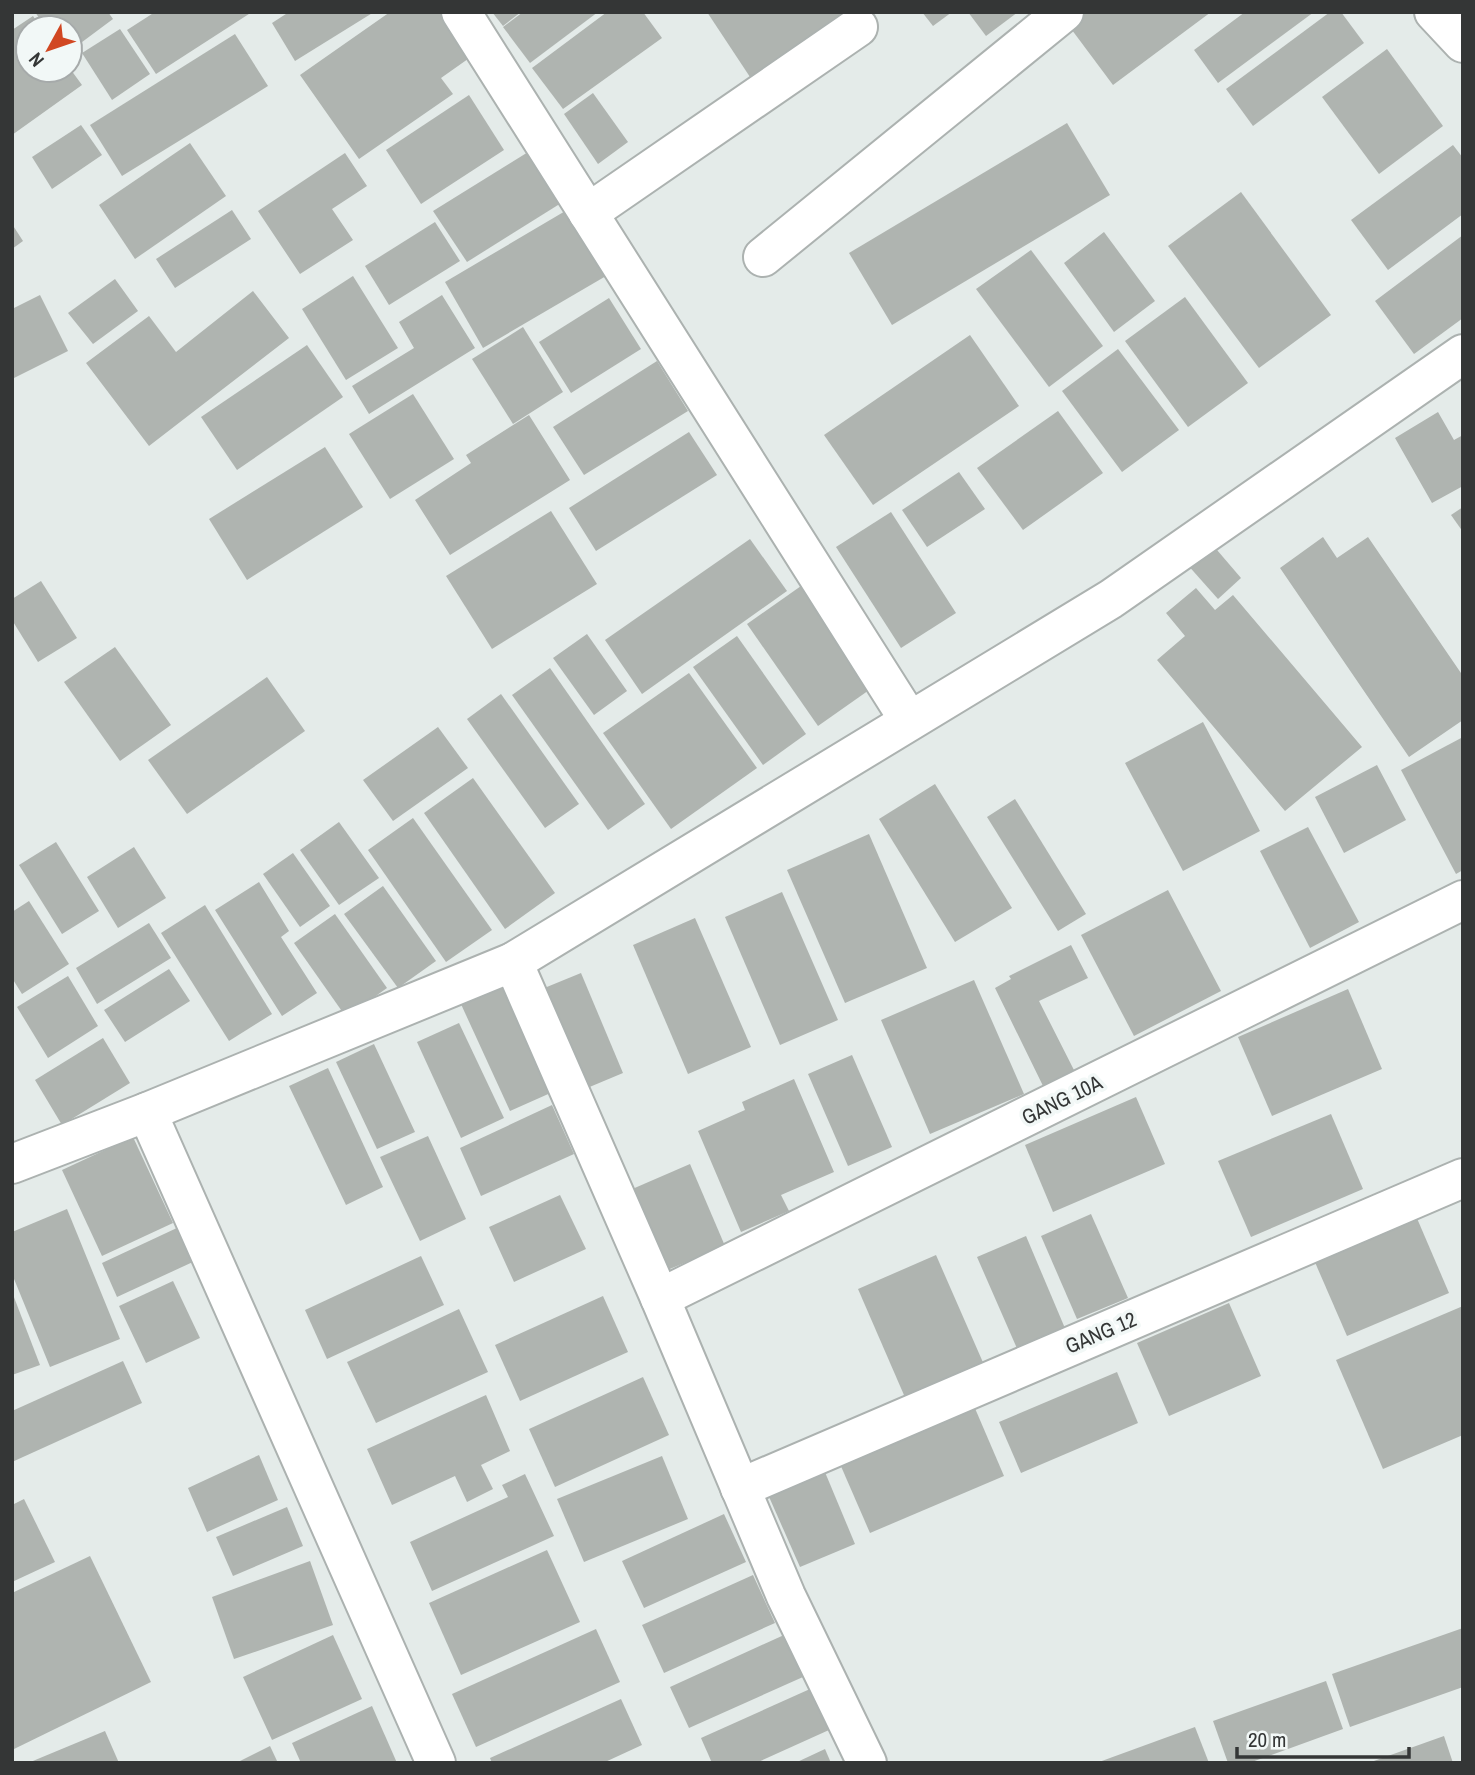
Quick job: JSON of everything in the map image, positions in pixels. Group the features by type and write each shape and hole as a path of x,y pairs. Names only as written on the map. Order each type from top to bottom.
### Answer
{"main road":[{"path":"461,12 909,720"},
{"path":"763,257 1064,12"},
{"path":"1434,12 1463,43"},
{"path":"588,213 858,27"},
{"path":"12,1164 147,1112 513,962 1111,599 1463,354"},
{"name":"GANG 10A","path":"660,1298 1463,900"},
{"path":"513,962 660,1298 786,1596 867,1763"},
{"path":"147,1112 436,1763"},
{"name":"GANG 12","path":"740,1488 1463,1178"}],"building":[{"path":"35,12 108,12 113,19 84,41 84,14"},
{"path":"155,12 252,12 156,74 127,30"},
{"path":"289,12 374,12 295,61 272,23"},
{"path":"390,12 446,12 475,54 441,78 453,94 359,159 300,75"},
{"path":"492,12 521,12 503,26"},
{"path":"523,12 598,12 530,63 503,27"},
{"path":"607,12 643,12 662,38 563,109 532,68"},
{"path":"707,12 841,12 843,16 750,77"},
{"path":"922,12 952,12 933,26"},
{"path":"968,12 1018,12 986,36"},
{"path":"1078,12 1211,12 1113,85 1066,22"},
{"path":"1245,12 1314,12 1218,83 1194,50"},
{"path":"1330,12 1341,12 1364,43 1253,126 1226,89"},
{"path":"14,29 14,84 82,85 12,135"},
{"path":"120,29 150,74 112,100 84,56 84,52"},
{"path":"235,34 268,86 122,176 90,125"},
{"path":"1387,49 1443,126 1379,174 1322,97"},
{"path":"593,93 628,142 598,164 564,114"},
{"path":"469,95 504,150 421,204 386,150"},
{"path":"1067,123 1110,195 892,325 849,253"},
{"path":"81,125 102,155 52,189 32,157"},
{"path":"190,143 226,196 135,259 99,205"},
{"path":"1453,145 1463,158 1463,214 1388,270 1351,220"},
{"path":"533,149 566,200 467,262 433,211"},
{"path":"345,153 367,186 332,209 353,240 300,274 258,211"},
{"path":"1241,192 1331,315 1259,368 1168,246"},
{"path":"232,210 251,239 175,288 156,259"},
{"path":"567,210 606,276 483,348 445,282"},
{"path":"435,222 460,261 389,305 365,266"},
{"path":"12,224 23,241 12,249"},
{"path":"1104,232 1155,301 1114,332 1064,263"},
{"path":"1463,235 1463,318 1414,354 1375,301"},
{"path":"1031,250 1103,346 1049,387 976,289"},
{"path":"353,276 398,348 346,380 302,309"},
{"path":"115,279 138,311 93,344 68,313"},
{"path":"253,291 289,338 149,446 86,363 149,316 176,352"},
{"path":"40,295 68,351 12,379 12,309"},
{"path":"442,295 475,348 369,414 352,386 414,348 399,322"},
{"path":"1185,297 1248,383 1188,427 1125,341"},
{"path":"609,298 641,349 571,393 539,342"},
{"path":"523,327 563,392 513,424 472,359"},
{"path":"970,335 1019,406 873,505 824,435"},
{"path":"307,345 343,397 237,470 201,417"},
{"path":"1118,349 1179,430 1122,472 1062,391"},
{"path":"657,361 688,411 584,475 553,427"},
{"path":"413,394 454,459 390,499 349,434"},
{"path":"1058,411 1103,473 1023,530 977,468"},
{"path":"1438,412 1454,440 1463,435 1463,486 1432,503 1395,438"},
{"path":"529,415 570,480 450,555 415,500 471,463 466,455"},
{"path":"689,432 717,475 596,551 569,508"},
{"path":"325,447 363,507 247,580 209,519"},
{"path":"959,472 985,509 927,547 902,510"},
{"path":"1463,507 1463,532 1451,515"},
{"path":"551,511 597,584 492,649 446,576"},
{"path":"891,512 956,613 901,648 836,547"},
{"path":"1323,537 1337,558 1368,537 1463,676 1463,720 1409,757 1280,568"},
{"path":"750,539 787,591 642,694 605,640"},
{"path":"1211,543 1241,578 1218,599 1186,563"},
{"path":"41,581 77,638 38,662 12,620 12,599"},
{"path":"801,586 872,688 818,726 747,624"},
{"path":"1196,588 1215,610 1233,595 1362,747 1285,811 1157,660 1185,636 1166,613"},
{"path":"587,634 627,691 594,715 553,658"},
{"path":"737,636 806,734 763,765 693,667"},
{"path":"115,647 171,725 120,761 64,682"},
{"path":"550,668 645,804 608,830 512,695"},
{"path":"689,673 757,768 671,829 603,733"},
{"path":"267,677 305,731 187,814 148,760"},
{"path":"501,694 579,804 545,828 467,719"},
{"path":"1203,722 1260,831 1183,871 1125,763"},
{"path":"438,727 468,768 393,821 363,780"},
{"path":"1463,737 1463,870 1456,874 1401,770"},
{"path":"1377,765 1406,820 1344,853 1315,797"},
{"path":"473,778 555,893 505,929 424,813"},
{"path":"935,784 1012,908 955,942 879,819"},
{"path":"1015,799 1086,914 1058,931 987,817"},
{"path":"413,818 492,930 446,962 368,850"},
{"path":"339,822 379,878 339,905 300,850"},
{"path":"1308,827 1359,922 1310,948 1260,851"},
{"path":"869,834 927,968 845,1003 787,870"},
{"path":"56,842 99,911 62,934 19,865"},
{"path":"134,847 166,898 118,928 87,877"},
{"path":"293,853 330,906 300,927 263,874"},
{"path":"259,882 289,931 281,937 317,993 282,1016 215,910"},
{"path":"383,886 436,961 398,988 344,914"},
{"path":"1168,890 1221,991 1134,1036 1081,935"},
{"path":"782,892 838,1020 780,1045 725,917"},
{"path":"29,901 69,964 22,994 12,978 12,912"},
{"path":"205,905 272,1014 229,1041 161,933"},
{"path":"335,914 387,988 346,1017 294,943"},
{"path":"695,918 751,1047 688,1074 633,945"},
{"path":"149,923 171,958 97,1004 76,968"},
{"path":"1071,945 1088,978 1039,1001 1076,1074 1045,1090 995,988 1011,979 1009,976"},
{"path":"169,969 190,1001 125,1042 104,1010"},
{"path":"581,973 623,1073 580,1091 537,991"},
{"path":"68,976 98,1026 48,1058 17,1007"},
{"path":"974,980 1024,1094 930,1134 881,1020"},
{"path":"505,982 555,1091 510,1111 460,1002"},
{"path":"1348,989 1382,1069 1272,1116 1238,1037"},
{"path":"459,1023 504,1118 461,1138 417,1042"},
{"path":"103,1038 130,1083 62,1125 35,1080"},
{"path":"374,1044 415,1132 377,1149 336,1062"},
{"path":"852,1055 892,1147 848,1166 808,1074"},
{"path":"328,1068 383,1187 346,1205 289,1086"},
{"path":"794,1079 834,1172 781,1195 789,1211 741,1232 698,1131 745,1110 742,1102"},
{"path":"1136,1097 1165,1164 1053,1212 1025,1145"},
{"path":"552,1105 574,1154 481,1196 460,1148"},
{"path":"1331,1114 1363,1189 1251,1237 1218,1161"},
{"path":"428,1136 466,1219 420,1241 380,1157"},
{"path":"133,1137 173,1223 102,1256 62,1170"},
{"path":"690,1164 725,1246 665,1271 630,1190"},
{"path":"560,1195 586,1249 514,1282 489,1227"},
{"path":"67,1209 120,1339 50,1367 12,1274 12,1232"},
{"path":"1091,1214 1128,1298 1077,1319 1041,1236"},
{"path":"1416,1216 1449,1293 1347,1336 1314,1260"},
{"path":"179,1227 195,1261 117,1297 102,1263"},
{"path":"1026,1236 1067,1333 1019,1353 977,1257"},
{"path":"936,1255 985,1367 907,1402 858,1289"},
{"path":"421,1256 444,1305 327,1359 305,1310"},
{"path":"173,1281 200,1338 146,1363 119,1306"},
{"path":"12,1292 40,1365 12,1375"},
{"path":"603,1296 628,1352 520,1401 495,1345"},
{"path":"1229,1303 1261,1376 1169,1416 1137,1343"},
{"path":"1463,1306 1463,1435 1383,1469 1336,1360"},
{"path":"459,1309 488,1372 376,1423 347,1362"},
{"path":"123,1361 142,1403 12,1462 12,1411"},
{"path":"1117,1372 1138,1423 1021,1473 999,1422"},
{"path":"643,1377 669,1435 555,1487 529,1429"},
{"path":"486,1395 510,1451 481,1465 493,1489 467,1502 455,1476 392,1505 367,1449"},
{"path":"974,1406 1004,1476 870,1533 840,1464"},
{"path":"259,1455 278,1500 207,1532 188,1488"},
{"path":"662,1456 688,1519 584,1562 557,1499"},
{"path":"822,1465 855,1544 800,1567 766,1490"},
{"path":"525,1474 554,1536 432,1591 410,1542 508,1497 502,1485"},
{"path":"24,1499 55,1562 12,1582 12,1505"},
{"path":"287,1507 303,1546 233,1576 216,1537"},
{"path":"724,1514 746,1562 644,1608 622,1561"},
{"path":"547,1550 580,1622 461,1675 429,1603"},
{"path":"90,1556 151,1682 12,1750 12,1593"},
{"path":"310,1561 333,1625 234,1659 212,1597"},
{"path":"753,1575 775,1623 664,1673 642,1625"},
{"path":"1463,1628 1463,1687 1350,1727 1332,1674"},
{"path":"596,1629 620,1682 476,1747 452,1694"},
{"path":"333,1635 362,1699 272,1740 243,1677"},
{"path":"784,1635 803,1677 689,1728 670,1687"},
{"path":"1326,1681 1343,1729 1249,1763 1228,1763 1213,1721"},
{"path":"810,1689 829,1730 756,1763 712,1763 701,1738"},
{"path":"621,1699 642,1745 603,1763 492,1763 490,1758"},
{"path":"372,1706 397,1763 301,1763 292,1743"},
{"path":"1195,1727 1209,1763 1099,1763 1099,1762"},
{"path":"105,1731 119,1763 28,1763"},
{"path":"1444,1736 1453,1763 1371,1763 1371,1762"},
{"path":"270,1746 278,1763 236,1763"},
{"path":"825,1749 831,1763 795,1763"}]}
